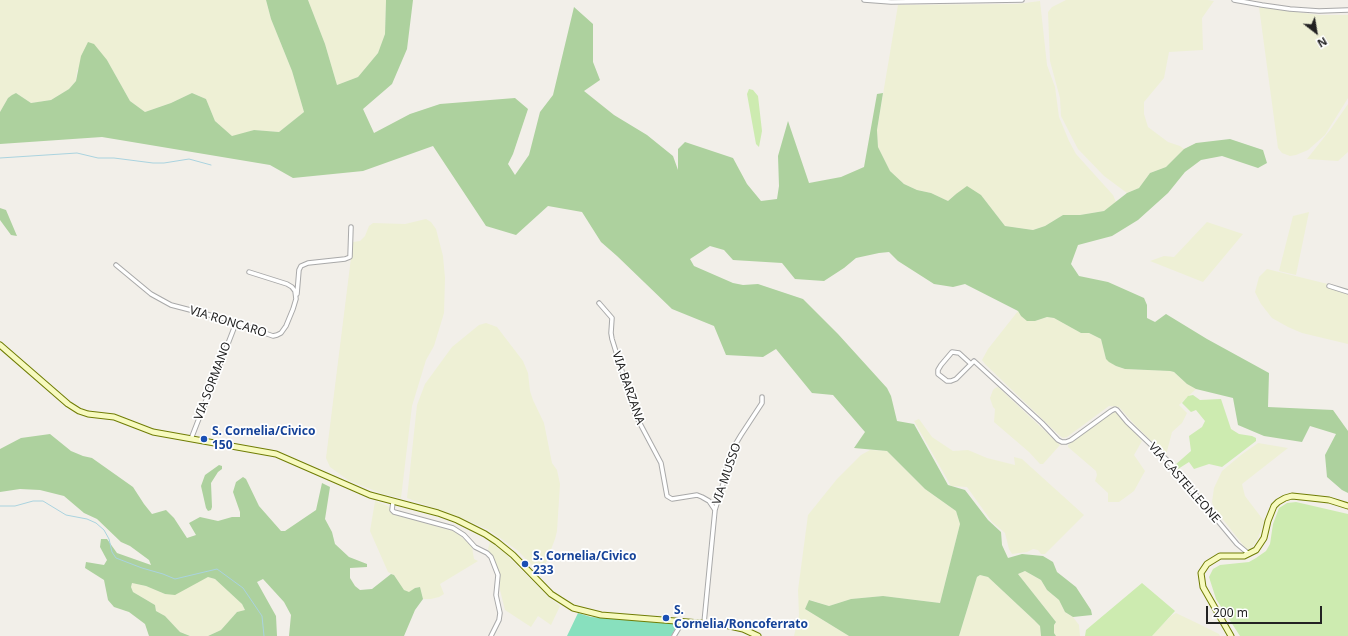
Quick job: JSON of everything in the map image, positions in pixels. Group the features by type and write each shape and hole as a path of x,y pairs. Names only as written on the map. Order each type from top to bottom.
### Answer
{"street":[{"path":"864,0 891,2 1022,0"},
{"path":"1234,0 1262,5 1319,11 1348,10"},
{"path":"296,299 299,270 301,266 310,263 345,259 350,257 351,227"},
{"name":"VIA RONCARO","path":"116,265 150,294 162,300 273,336 282,333 296,299"},
{"path":"249,272 289,284 295,291 296,299"},
{"path":"1329,286 1348,292"},
{"name":"VIA BARZANA","path":"599,302 612,318 612,339 636,416 661,464 667,496 672,499 697,496 702,497 709,501 715,510"},
{"name":"VIA SORMANO","path":"191,439 236,323"},
{"path":"0,345 65,402 75,409 88,414 114,417 153,432 276,454 370,495 438,513 457,520 485,534 513,555 551,594 573,608 601,615 704,623 737,628 758,636"},
{"name":"VIA CASTELLEONE","path":"971,364 959,353 952,352 941,365 938,370 938,374 947,381 951,381 956,379 971,364 974,361 1042,423 1058,440 1062,442 1071,440 1111,411 1116,410 1167,460 1233,540 1249,554"},
{"name":"VIA MUSSO","path":"715,510 736,445 762,404 762,397"},
{"path":"1231,636 1204,589 1201,573 1207,564 1217,557 1225,555 1241,556 1256,550 1261,544 1265,534 1271,512 1276,504 1283,499 1292,496 1311,498 1329,500 1348,506"},
{"path":"392,502 392,510 394,512 453,528 464,535 475,547 487,552 491,557 498,575 496,595 500,613 499,620 491,636"},
{"path":"704,623 715,510"},
{"path":"674,636 683,621"}],"green space":[{"path":"0,0 266,0 271,19 292,71 304,112 279,132 254,130 233,137 215,121 206,99 192,93 171,103 145,112 130,101 107,60 77,70 76,81 69,89 51,100 31,103 16,93 8,98 0,112"},
{"path":"266,0 308,0 325,44 337,85 358,77 378,53 385,34 386,0 413,0 407,49 392,84 363,109 374,133 410,114 440,104 515,98 528,109 513,154 508,164 515,175 529,155 540,112 553,95 574,7 593,24 593,62 600,80 584,91 614,115 647,135 673,156 678,170 678,149 685,142 733,158 747,184 761,201 777,199 779,186 778,156 788,121 809,183 841,177 864,167 877,94 883,93 877,130 878,147 890,171 904,184 917,190 931,193 948,201 967,186 981,195 1005,226 1033,230 1045,226 1063,215 1080,215 1104,211 1127,193 1139,188 1150,173 1166,167 1184,149 1196,143 1230,139 1263,150 1267,163 1258,168 1222,156 1201,160 1185,172 1168,193 1138,220 1112,236 1078,245 1071,264 1079,276 1108,282 1144,298 1147,305 1147,318 1155,322 1166,314 1207,339 1269,373 1268,407 1333,410 1348,431 1348,493 1342,490 1327,477 1325,455 1336,434 1310,426 1302,442 1264,436 1238,425 1233,398 1196,389 1187,384 1174,372 1125,369 1116,366 1106,359 1101,339 1089,333 1081,333 1054,318 1047,317 1035,321 1027,321 1018,311 965,284 953,287 934,284 898,261 889,252 856,258 824,281 795,279 782,263 733,260 724,250 710,246 690,259 694,266 733,283 743,285 758,284 803,299 838,334 887,388 891,396 897,421 914,424 948,485 965,490 988,520 1001,532 1002,545 1008,558 1022,554 1043,556 1053,562 1057,572 1076,587 1091,610 1092,615 1073,617 1065,612 1059,600 1047,590 1041,580 1025,571 1018,574 1056,622 1054,625 1054,633 1056,636 1041,636 1040,626 1034,620 988,577 980,575 977,577 959,636 849,636 805,609 809,600 829,606 851,599 883,596 940,603 960,524 956,511 925,489 887,451 854,448 865,432 833,395 812,393 776,349 763,357 726,355 714,326 672,309 601,242 582,212 548,206 516,235 486,226 433,146 363,171 293,178 270,165 102,137 0,144 0,112 8,98 16,93 31,103 51,100 69,89 76,81 81,56 88,42 94,44 107,60 130,101 145,112 171,103 192,93 206,99 215,121 232,136 254,130 279,132 304,112 292,71 271,19"},
{"path":"308,0 386,0 385,34 378,53 358,77 337,85 325,44"},
{"path":"1066,0 1214,1 1202,18 1203,50 1169,52 1164,78 1144,102 1144,114 1148,127 1168,142 1184,149 1166,167 1150,173 1139,188 1127,193 1104,176 1078,149 1061,116 1060,98 1050,61 1048,12 1052,7"},
{"path":"1040,1 1047,65 1055,87 1059,117 1076,154 1113,195 1116,202 1104,211 1080,215 1063,215 1045,226 1033,230 1005,226 981,195 956,194 948,201 931,193 917,190 904,184 890,171 878,147 877,130 898,5 1017,4"},
{"path":"1259,7 1319,15 1348,15 1348,98 1325,135 1308,150 1296,155 1290,156 1282,153 1278,148"},
{"path":"749,89 753,90 758,96 762,131 759,147 756,144 747,94"},
{"path":"1348,104 1348,152 1338,161 1307,159 1330,130"},
{"path":"0,208 6,210 17,236 11,235 0,220"},
{"path":"1309,212 1296,275 1279,271 1293,216"},
{"path":"426,219 431,222 436,229 443,256 445,278 444,313 434,346 426,360 412,406 401,498 383,494 348,480 330,467 326,458 353,242 360,241 365,236 369,226 373,223 405,224"},
{"path":"1207,222 1243,234 1203,282 1150,261 1164,256 1174,257"},
{"path":"1267,269 1348,289 1348,344 1302,333 1272,318 1261,304 1255,292 1259,277"},
{"path":"1018,311 1021,316 1035,321 1047,317 1054,318 1081,333 1089,333 1101,339 1106,359 1116,366 1125,369 1174,372 1187,384 1196,389 1179,405 1187,413 1182,423 1172,432 1166,455 1119,407 1109,406 1067,437 1063,438 985,364 982,360 988,349"},
{"path":"486,323 497,327 523,361 528,373 530,391 533,400 544,423 552,463 557,470 560,484 557,531 544,568 539,572 517,550 489,530 407,498 417,405 425,384 452,347 479,325"},
{"path":"998,387 1060,445 1043,464 1040,464 1029,452 994,422 995,409 990,398 993,390"},
{"path":"1193,395 1200,400 1221,399 1231,429 1239,434 1252,436 1256,438 1256,441 1222,467 1209,464 1194,469 1189,462 1178,469 1175,465 1191,451 1189,436 1202,427 1205,421 1196,410 1191,412 1182,403 1188,396"},
{"path":"1116,412 1142,441 1134,455 1145,471 1134,491 1119,502 1108,502 1108,493 1095,481 1097,475 1096,471 1068,447 1068,445"},
{"path":"919,419 932,437 953,451 968,450 987,458 1015,465 1014,457 1022,459 1084,515 1045,554 1041,554 1038,550 1033,549 1027,552 1012,554 1009,549 1005,533 992,522 967,487 951,486 914,421"},
{"path":"50,434 71,451 92,458 133,487 152,514 166,510 174,518 187,538 196,535 189,523 200,517 218,521 232,517 240,517 240,512 233,492 236,482 243,477 246,479 259,506 281,531 285,531 316,510 322,483 330,487 325,519 332,532 335,544 349,557 367,564 367,567 350,568 350,578 355,586 360,590 372,589 391,574 394,575 404,590 409,592 420,587 423,599 415,610 404,636 289,636 291,615 284,602 263,579 257,582 276,616 277,636 208,636 221,630 237,612 245,610 242,604 215,579 208,577 175,595 165,594 146,586 132,583 131,587 133,592 155,605 156,611 165,616 180,632 190,636 149,636 145,624 129,612 114,607 108,600 104,580 85,568 86,562 104,565 107,560 100,547 101,539 107,539 117,553 151,565 149,560 130,546 121,542 97,519 84,513 64,496 40,490 20,489 0,492 0,449 21,438"},
{"path":"1258,443 1288,448 1242,484 1245,496 1264,521 1258,538 1251,549 1247,550 1214,508 1212,502 1214,488 1222,471"},
{"path":"870,450 887,451 925,489 956,511 960,524 940,603 883,596 851,599 829,606 810,600 805,609 849,636 794,636 799,615 798,590 808,515 837,479 861,455"},
{"path":"219,465 222,466 222,469 218,472 211,483 212,507 211,510 208,511 201,486 205,475"},
{"path":"375,501 390,507 390,512 392,514 456,532 472,547 474,559 478,561 440,584 444,594 439,597 423,599 420,587 415,588 409,593 404,590 394,575 388,572 370,531"},
{"path":"1296,502 1348,514 1348,636 1240,636 1216,599 1209,577 1213,569 1220,565 1249,562 1266,551 1270,544 1273,524 1279,508 1287,503"},
{"path":"490,542 504,552 547,596 560,606 551,625 538,616 531,627 505,610 500,590 500,575 488,549"},
{"path":"1025,571 1041,580 1047,590 1059,600 1065,612 1073,617 1079,625 1080,636 1056,636 1054,633 1054,625 1056,622 1018,574"},
{"path":"980,575 988,577 1040,626 1041,636 959,636 977,577"},
{"path":"208,577 215,579 242,604 245,610 237,612 221,630 208,636 190,636 180,632 165,616 156,611 155,605 133,592 131,587 132,583 146,586 165,594"},
{"path":"1142,583 1175,611 1152,636 1085,636 1086,630"},
{"path":"578,613 591,617 678,624 671,636 567,636"},
{"path":"1176,613 1219,634 1220,636 1151,636"}],"waterway":[{"path":"0,158 77,153 98,158 114,158 153,163 164,163 189,159 211,165"},
{"path":"0,506 15,506 33,501 43,501 66,515 87,519 96,523 104,530 109,539 112,552 116,558 175,579 217,569 243,588 262,616 264,636"}],"place":[{"name":"S. Cornelia/Civico 150","path":"204,439"},
{"name":"S. Cornelia/Civico 233","path":"525,564"},
{"name":"S. Cornelia/Roncoferrato","path":"666,618"}]}
